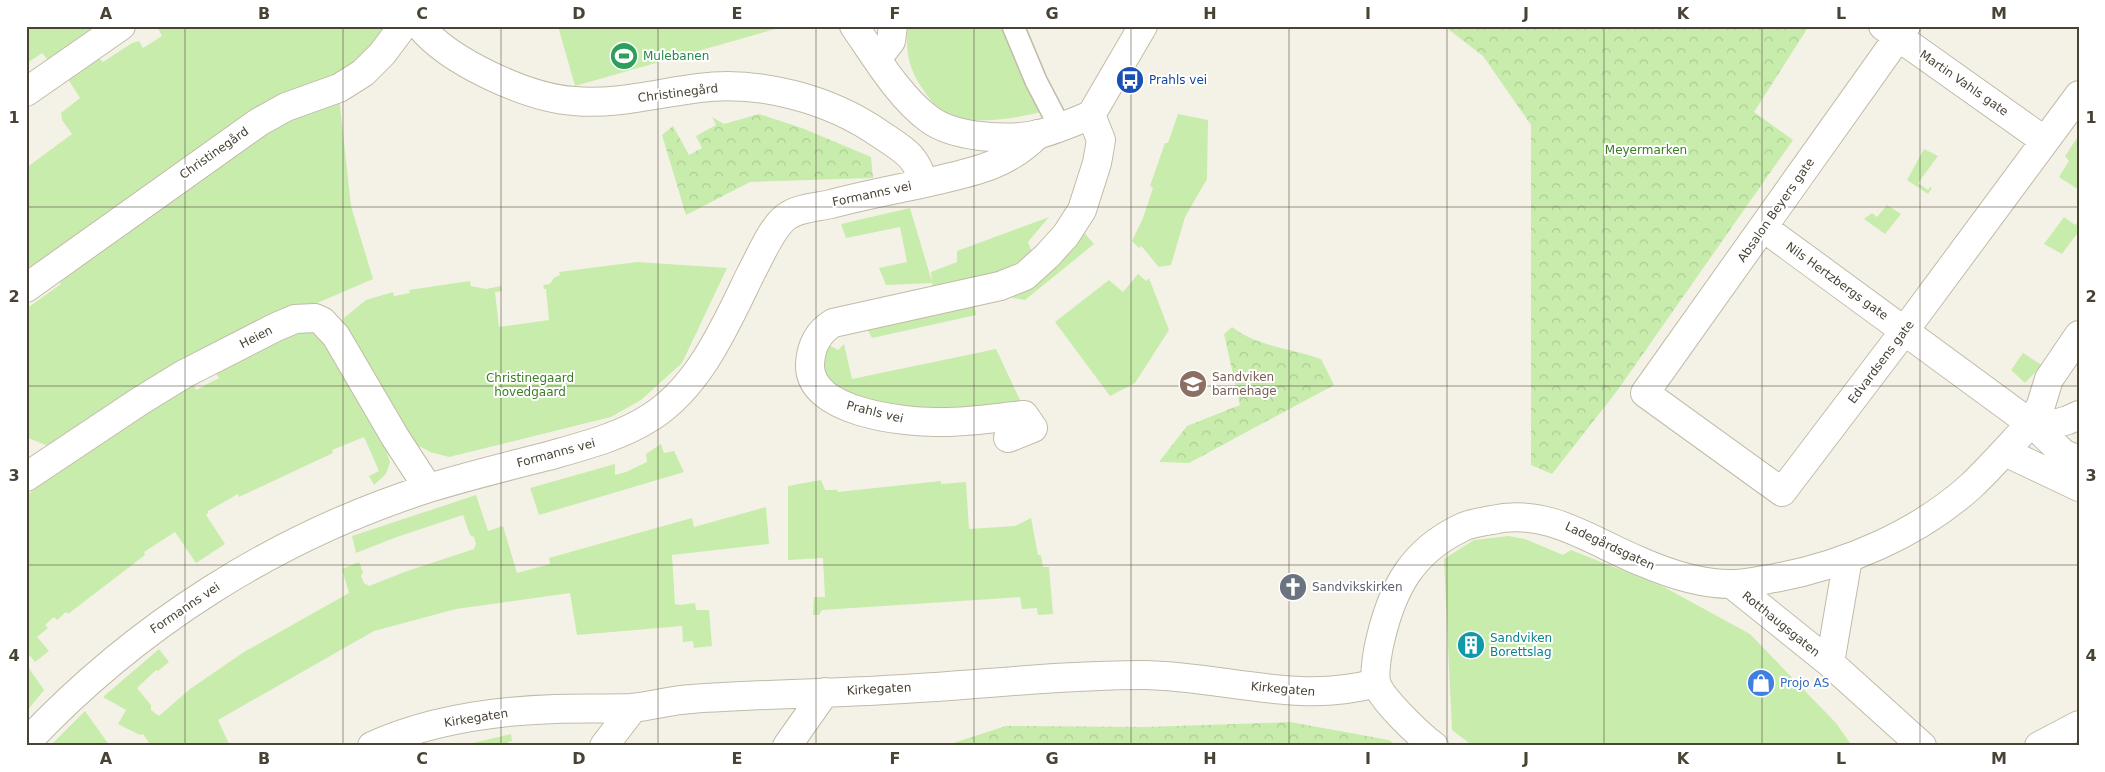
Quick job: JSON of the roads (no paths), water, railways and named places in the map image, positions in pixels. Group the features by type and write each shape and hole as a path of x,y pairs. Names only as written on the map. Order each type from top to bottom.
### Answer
{"street":[{"path":"26,92 120,26"},
{"name":"Christinegård","path":"26,288 259,122 286,106 339,88 363,73 382,54 403,26"},
{"name":"Christinegård","path":"420,26 444,48 470,64 510,84 550,97 574,101 606,100 701,88 725,87 772,91 819,104 864,124 898,146 918,165 923,183"},
{"path":"854,26 909,100 929,120 955,132 986,137 1049,131 1091,115 1143,26"},
{"path":"877,59 891,41 893,26"},
{"path":"1013,26 1036,81 1049,131"},
{"name":"Martin Vahls gate","path":"1896,30 2045,140"},
{"name":"Absalon Beyers gate","path":"1645,393 1764,228 1896,30"},
{"name":"Edvardsens gate","path":"1645,393 1782,492 2079,95"},
{"name":"Prahls vei","path":"1008,438 1033,428 1024,415 922,422 875,415 835,401 813,381 810,365 812,346 823,329 833,324 863,315 1000,286 1025,276 1066,236 1082,210 1097,163 1101,140 1091,115"},
{"name":"Formanns vei","path":"26,743 91,679 156,626 270,554 386,502 428,488 595,443 630,429 653,416 686,385 703,363 764,247 777,226 788,215 853,198 975,172 1000,162 1022,150 1049,131"},
{"name":"Nils Hertzbergs gate","path":"1764,228 2035,426"},
{"name":"Heien","path":"31,466 184,374 276,327 295,319 314,318 322,321 336,336 395,437 428,488"},
{"name":"Ladegårdsgaten","path":"1376,683 1378,648 1386,612 1400,580 1430,547 1462,527 1495,519 1520,516 1554,521 1654,567 1703,581 1733,585 1786,576 1829,565 1892,539 1919,524 1970,487 2005,452 2035,426 2049,379 2079,335"},
{"path":"2035,426 2068,420 2079,415"},
{"path":"2035,426 2064,454 2079,460"},
{"path":"2005,452 2079,488"},
{"name":"Rotthaugsgaten","path":"1830,663 1848,558"},
{"name":"Rotthaugsgaten","path":"1733,585 1830,663 1922,746"},
{"name":"Kirkegaten","path":"379,744 407,731 492,713 553,709 632,708 688,699 885,690 1084,676 1124,675 1184,678 1313,693 1354,689 1376,683"},
{"path":"1376,683 1389,703 1422,737 1434,746"},
{"path":"787,746 825,692"},
{"path":"604,746 632,708"},
{"path":"2040,746 2079,725"}],"place":[{"name":"Mulebanen","path":"624,56"},
{"name":"Prahls vei","path":"1130,80"},
{"name":"Sandviken barnehage","path":"1193,384"},
{"name":"Sandvikskirken","path":"1293,587"},
{"name":"Sandviken Borettslag","path":"1471,645"},
{"name":"Projo AS","path":"1761,683"}],"park label":[{"name":"Meyermarken","path":"1646,150"},
{"name":"Christinegaard hovedgaard","path":"530,385"}]}
